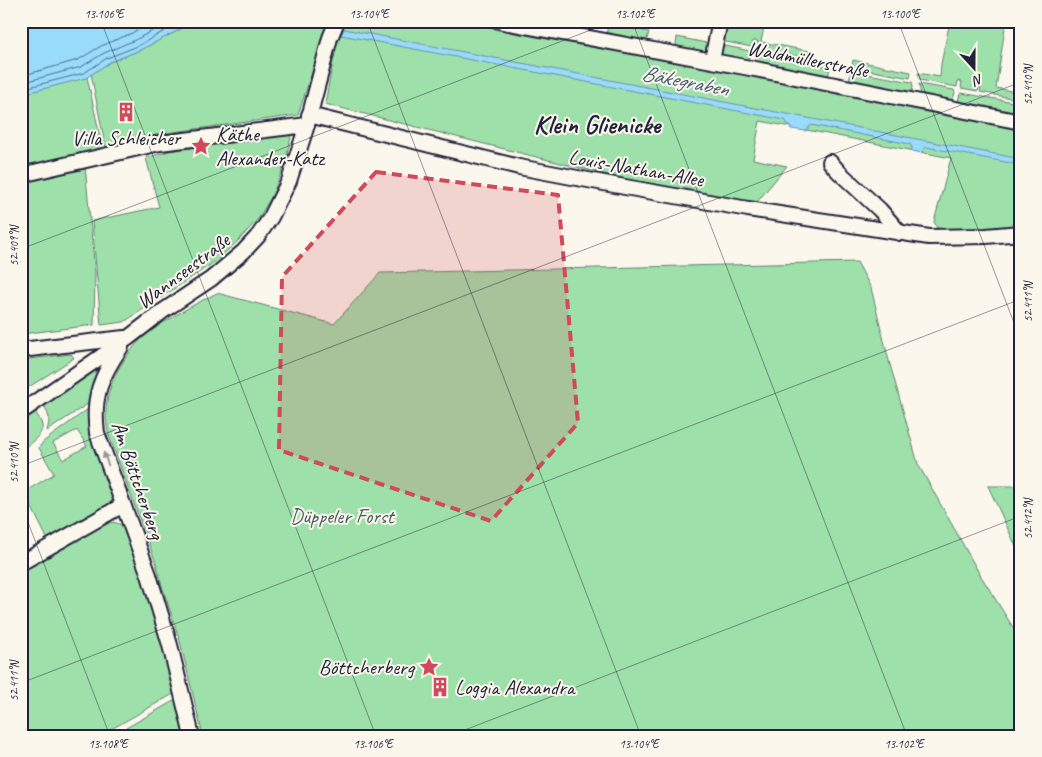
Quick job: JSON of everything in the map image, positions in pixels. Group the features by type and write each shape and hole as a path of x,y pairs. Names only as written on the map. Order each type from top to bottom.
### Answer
{"street":[{"name":"Wannseestraße","path":"21,350 128,338 163,311 211,279 243,252 258,236 271,217 289,181 330,38 337,21"},
{"name":"Waldmüllerstraße","path":"498,21 712,60 1021,122"},
{"path":"712,60 720,21"},
{"path":"21,175 160,143 308,120"},
{"name":"Louis-Nathan-Allee","path":"308,120 519,167 738,208 929,237 950,238 1021,233"},
{"path":"830,162 880,210 900,233"},
{"path":"21,412 128,338"},
{"name":"Am Böttcherberg","path":"128,338 102,377 95,412 96,423 99,439 149,575 170,645 192,736"},
{"path":"21,563 123,504"}],"highlighted area":[{"path":"376,172 558,195 578,423 491,521 279,450 282,277"}],"green space":[{"path":"196,21 329,21 298,115 174,132 106,149 91,74 110,62 140,50"},
{"path":"344,21 457,21 654,57 1021,130 1021,227 946,232 937,228 934,222 951,158 760,121 753,159 787,166 756,203 648,185 325,104 337,40 333,39"},
{"path":"537,21 594,21 592,33 537,23"},
{"path":"726,21 776,21 775,25 765,22 761,42 815,52 813,59 756,48 758,41 753,41 752,47 721,41"},
{"path":"950,21 1006,21 996,88 1021,93 1021,100 980,92 980,85 978,91 961,88 962,82 958,81 957,87 920,80 918,73 940,77"},
{"path":"608,24 649,32 646,43 606,36"},
{"path":"677,37 711,44 708,51 704,53 678,49 676,45"},
{"path":"721,45 750,51 748,62 721,58 719,55"},
{"path":"756,52 830,67 828,78 754,64"},
{"path":"853,60 911,72 910,78 852,67"},
{"path":"851,71 912,82 912,91 908,93 849,82"},
{"path":"87,77 103,150 21,170 21,96"},
{"path":"919,84 954,90 952,102 921,96"},
{"path":"961,93 1019,103 1021,107 1018,112 1014,113 959,103"},
{"path":"290,135 285,163 272,196 258,219 239,240 216,261 124,322 101,325 92,221 159,207 146,158 169,151"},
{"path":"85,166 95,273 94,325 21,334 21,182"},
{"name":"Düppeler Forst","path":"857,262 871,288 918,464 979,573 1021,640 1021,736 203,736 180,641 156,563 109,436 106,421 106,407 113,380 128,355 149,332 217,293 334,324 380,273"},
{"path":"71,354 74,358 21,392 21,360"},
{"path":"107,358 95,379 89,403 47,431 49,418 44,402"},
{"path":"34,409 42,429 35,439 21,450 21,417"},
{"path":"88,409 90,432 114,497 111,506 48,540 24,492 54,474 39,448 43,442","holes":["77,430 87,446 63,460 53,443"]},
{"path":"988,486 1021,486 1021,557"},
{"path":"109,522 125,527 153,609 175,693 99,736 21,736 21,571"},
{"path":"177,699 186,736 112,736"}],"water":[{"path":"21,21 200,21 189,23 140,50 110,62 86,78 21,96"},
{"name":"Bäkegraben","path":"344,29 1021,159 1021,165 926,147 922,153 912,151 910,144 811,125 806,131 791,129 785,120 341,35"}],"place":[{"name":"Villa Schleicher","path":"126,112"},
{"name":"Käthe Alexander-Katz","path":"201,146"},
{"name":"Böttcherberg","path":"429,667"},
{"name":"Loggia Alexandra","path":"440,687"}],"district":[{"name":"Klein Glienicke","path":"597,124"}]}
